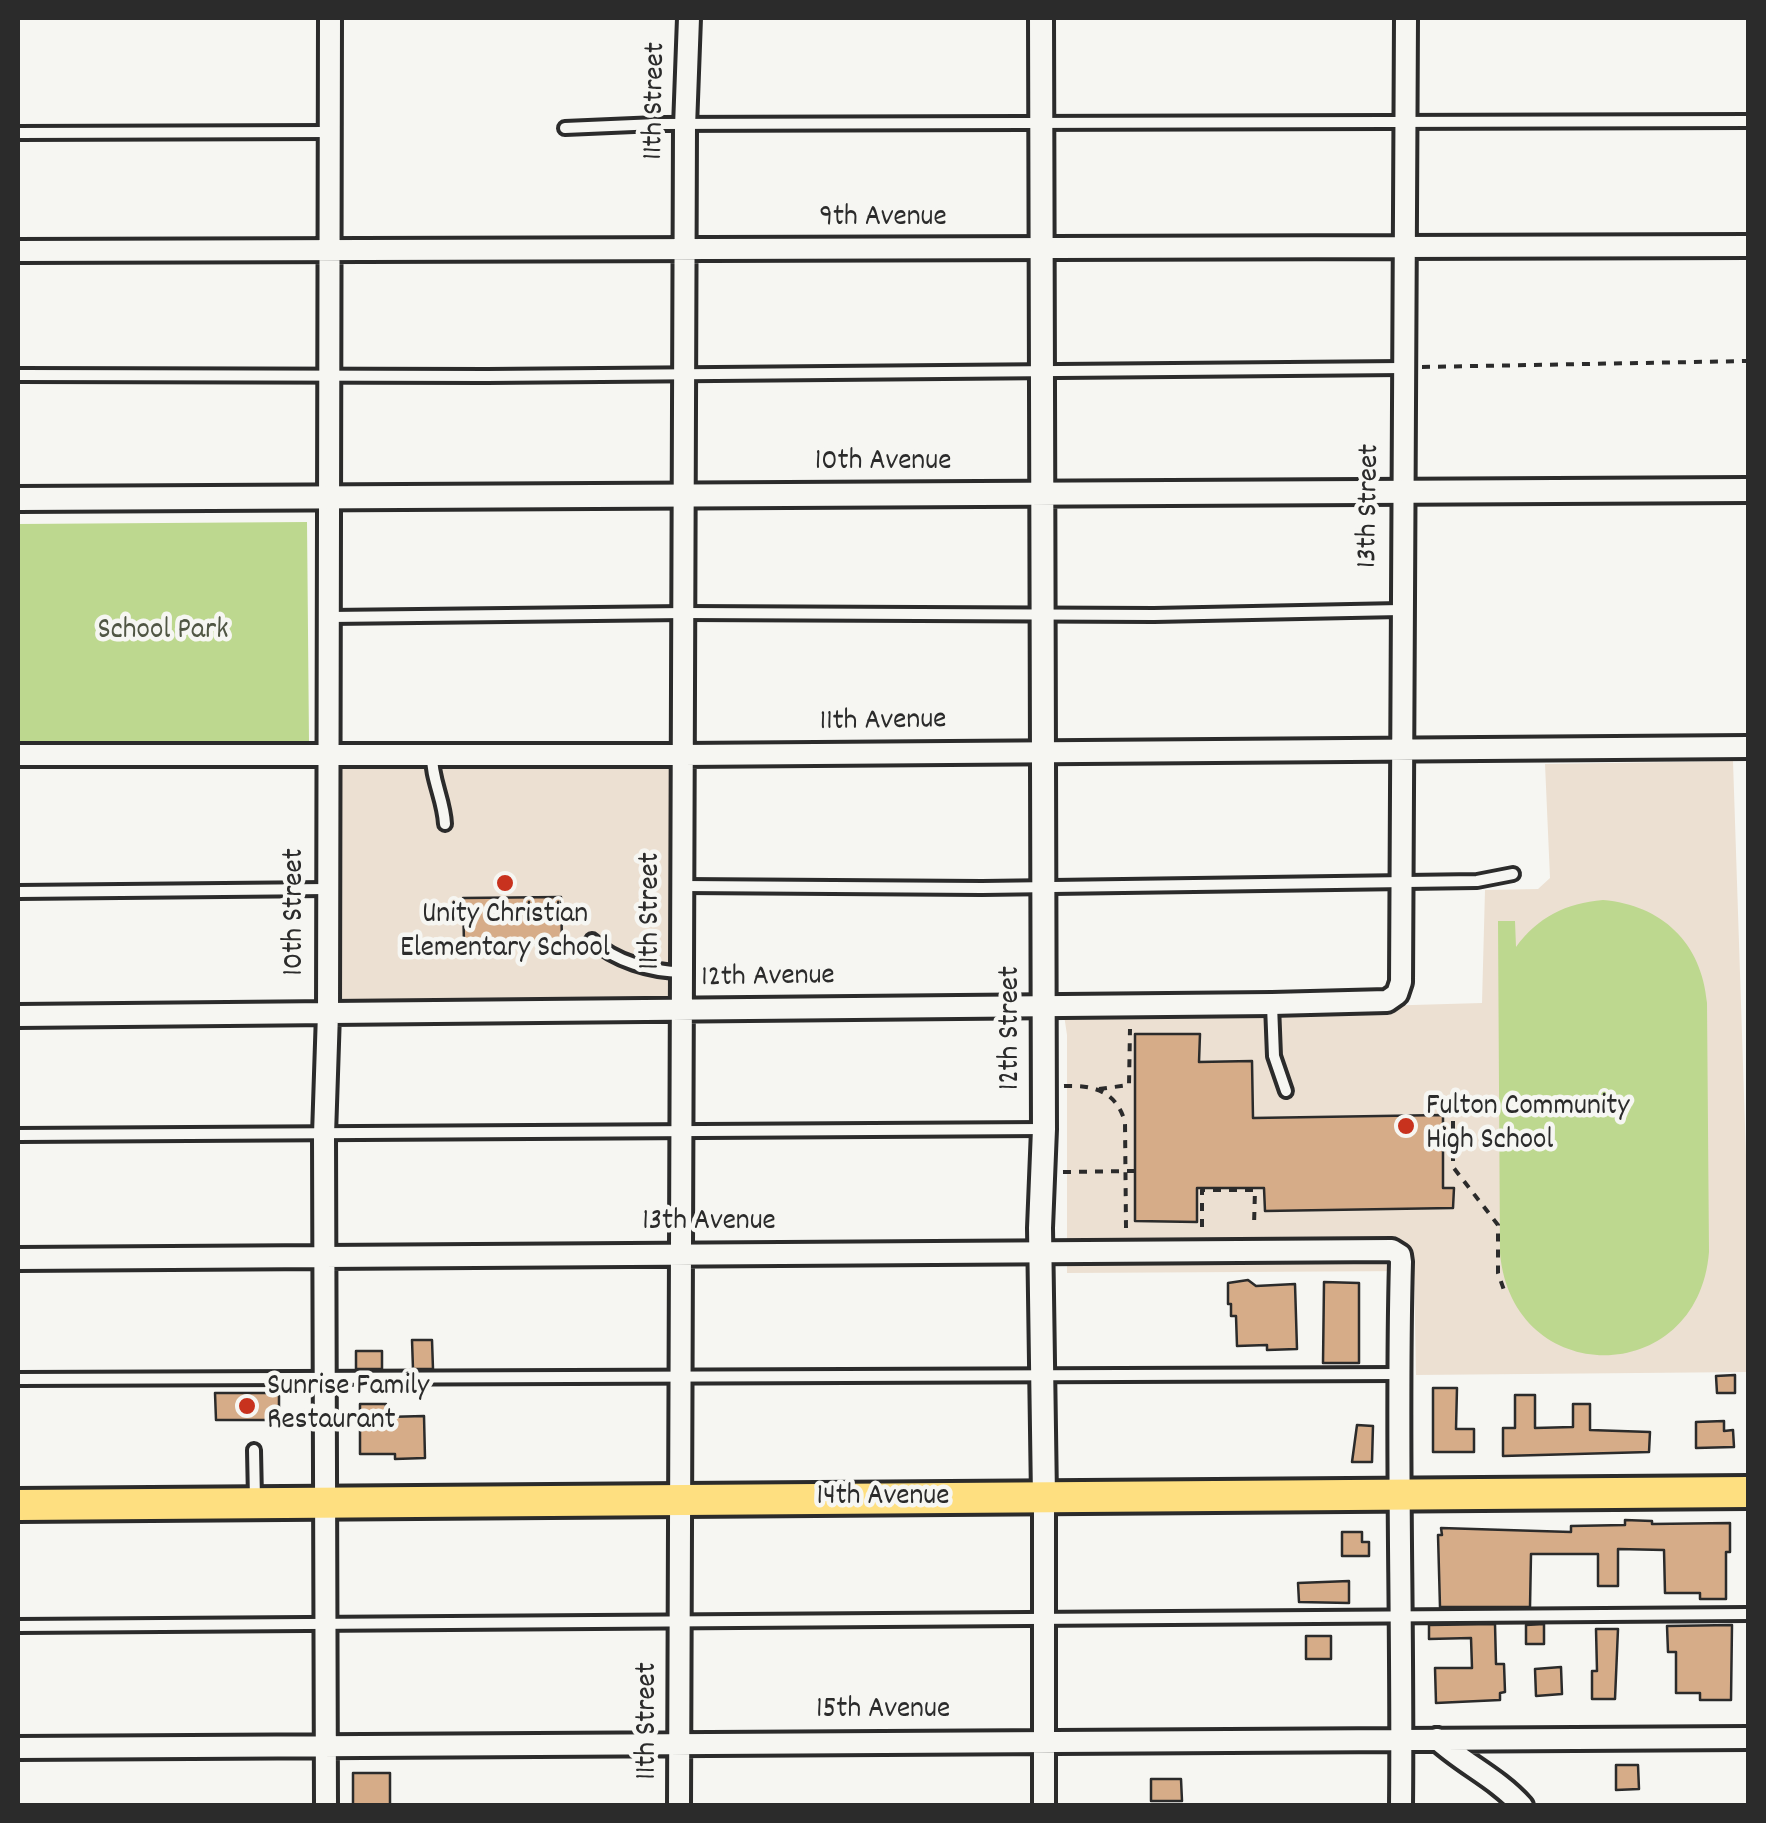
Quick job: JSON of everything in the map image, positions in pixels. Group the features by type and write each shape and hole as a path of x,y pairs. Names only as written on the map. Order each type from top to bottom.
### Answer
{"main road":[{"name":"14th Avenue","path":"18,1505 1748,1492"}],"street":[{"name":"10th Street","path":"326,1806 324,1136 328,1013 330,18"},
{"name":"11th Street","path":"679,1806 685,127 689,18"},
{"name":"12th Street","path":"1041,18 1044,1806"},
{"name":"13th Street","path":"1397,994 1401,982 1406,18"},
{"name":"9th Avenue","path":"18,251 1748,246"},
{"name":"10th Avenue","path":"18,500 1748,490"},
{"name":"11th Avenue","path":"18,755 683,756 1748,747"},
{"name":"12th Avenue","path":"18,1016 1272,1004 1387,1001 1397,994"},
{"name":"13th Avenue","path":"18,1259 1392,1250 1400,1255 1398,1374"},
{"path":"1398,1374 1403,1614 1401,1806"},
{"name":"15th Avenue","path":"18,1748 1748,1738"},
{"path":"1437,1739 1508,1790 1522,1806"}],"lane":[{"path":"565,128 658,124 685,127 1404,120 1748,122"},
{"path":"18,133 328,132"},
{"path":"18,375 1402,368"},
{"path":"328,617 1400,610"},
{"path":"432,754 444,824"},
{"path":"683,886 982,888 1477,881 1513,874"},
{"path":"18,892 327,889"},
{"path":"592,940 612,955 665,972 682,972"},
{"path":"1272,1004 1274,1056 1286,1091"},
{"path":"18,1136 1044,1129"},
{"path":"18,1380 1398,1374"},
{"path":"254,1450 254,1503"},
{"path":"18,1626 1748,1614"}],"path":[{"path":"1402,368 1748,361"},
{"path":"1063,1086 1129,1085 1130,1030"},
{"path":"1099,1088 1121,1110 1125,1122 1126,1228"},
{"path":"1452,1106 1453,1167 1498,1226 1498,1273 1504,1293"},
{"path":"1064,1172 1134,1171"},
{"path":"1202,1228 1202,1190 1256,1190 1254,1226"}],"shaded area":[{"name":"Fulton Community High School","path":"1733,761 1748,1216 1748,1372 1416,1375 1414,1271 1067,1273 1064,1015 1482,1003 1485,890 1538,889 1550,878 1545,764"},
{"name":"Unity Christian Elementary School","path":"672,764 672,998 337,1002 338,768"}],"green space":[{"name":"School Park","path":"307,522 309,742 18,744 18,524"},
{"path":"1603,900 1624,903 1661,919 1687,945 1704,982 1709,1252 1697,1297 1673,1329 1641,1349 1605,1355 1569,1349 1536,1330 1512,1298 1500,1253 1498,921 1515,921 1516,947 1554,913"}],"building":[{"path":"561,897 562,943 464,944 463,898"},
{"path":"1135,1034 1200,1034 1199,1062 1252,1061 1253,1118 1443,1115 1443,1188 1454,1188 1453,1208 1265,1211 1264,1188 1197,1188 1197,1222 1135,1221"},
{"path":"1248,1280 1256,1286 1295,1284 1297,1349 1237,1346 1236,1316 1231,1316 1228,1304 1228,1283"},
{"path":"1324,1282 1359,1283 1359,1363 1323,1363"},
{"path":"412,1340 432,1340 433,1369 413,1369"},
{"path":"356,1351 382,1351 382,1369 356,1369"},
{"path":"1735,1375 1735,1393 1717,1393 1716,1376"},
{"path":"1433,1388 1457,1388 1456,1429 1474,1429 1474,1452 1433,1452"},
{"name":"Sunrise Family Restaurant","path":"215,1393 279,1393 279,1420 216,1420"},
{"path":"1515,1395 1535,1395 1535,1428 1573,1427 1573,1404 1590,1404 1590,1430 1650,1432 1649,1452 1503,1456 1503,1428 1515,1428"},
{"path":"360,1404 386,1404 386,1417 424,1416 425,1458 360,1454"},
{"path":"1724,1421 1724,1431 1733,1430 1734,1447 1696,1448 1696,1422"},
{"path":"1357,1425 1373,1426 1372,1462 1352,1462"},
{"path":"1625,1520 1652,1524 1730,1523 1726,1599 1700,1599 1700,1593 1665,1593 1664,1550 1618,1549 1618,1586 1598,1586 1598,1554 1531,1554 1530,1607 1440,1607 1441,1528 1571,1532 1571,1526 1625,1525"},
{"path":"1342,1532 1362,1532 1362,1542 1369,1542 1369,1556 1342,1556"},
{"path":"1349,1581 1349,1603 1299,1602 1298,1583"},
{"path":"1495,1624 1496,1664 1504,1664 1505,1692 1500,1693 1500,1700 1436,1703 1435,1668 1472,1668 1471,1638 1429,1639 1429,1625"},
{"path":"1544,1624 1544,1644 1526,1644 1526,1625"},
{"path":"1732,1625 1731,1700 1700,1700 1700,1693 1676,1693 1676,1652 1668,1652 1667,1626"},
{"path":"1596,1629 1618,1629 1615,1699 1592,1699 1592,1671 1597,1671"},
{"path":"1306,1636 1331,1636 1331,1659 1306,1659"},
{"path":"1561,1667 1562,1694 1536,1696 1535,1669"},
{"path":"1616,1765 1638,1765 1639,1789 1616,1790"},
{"path":"353,1773 390,1773 390,1806 353,1806"},
{"path":"1151,1779 1181,1779 1182,1801 1151,1801"}],"place":[{"name":"Unity Christian Elementary School","path":"505,883"},
{"name":"Fulton Community High School","path":"1406,1126"},
{"name":"Sunrise Family Restaurant","path":"247,1406"}]}
